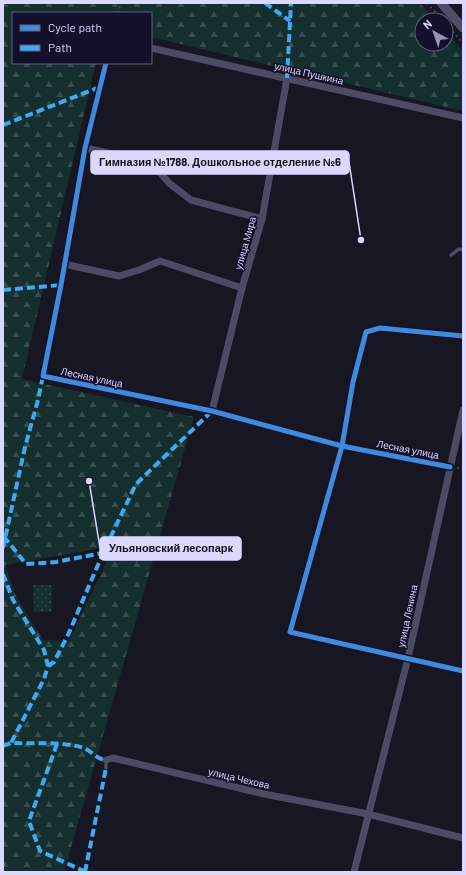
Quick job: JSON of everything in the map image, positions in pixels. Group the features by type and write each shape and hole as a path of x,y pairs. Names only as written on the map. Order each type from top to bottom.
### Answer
{"main road":[{"path":"441,3 463,28"}],"street":[{"name":"улица Пушкина","path":"152,48 463,118"},
{"name":"Лесная улица","path":"106,64 85,148 43,376 212,411 342,446 450,467"},
{"name":"улица Мира","path":"212,411 242,288 262,219 287,78"},
{"path":"85,148 151,162 169,183 191,200 262,219"},
{"path":"64,264 119,276 140,270 160,261 242,288"},
{"path":"463,336 380,328 366,332 353,382 342,446 290,632 463,671"},
{"name":"улица Ленина","path":"354,872 408,658 463,410"},
{"name":"улица Чехова","path":"106,760 113,758 264,794 368,814 463,838"}],"lane":[{"path":"451,255 459,249 463,250"},
{"path":"106,760 106,768"}],"path":[{"path":"428,3 436,12"},
{"path":"454,33 463,43"}],"green space":[{"path":"3,3 420,3 428,12 414,12 414,52 454,52 454,41 463,51 463,111 152,37 152,12 12,12 12,64 96,64 22,379 194,417 64,872 3,872","holes":["114,546 69,641 43,640 16,596 5,565"]},
{"path":"33,585 52,585 52,612 34,612"}],"marked path":[{"path":"265,3 290,21"},
{"path":"287,78 291,3"},
{"path":"3,125 100,87"},
{"path":"3,290 61,285"},
{"path":"3,548 25,447 43,376"},
{"path":"48,666 54,662 68,635 103,553 136,484 212,411"},
{"path":"3,539 5,538 26,564 56,562 103,553"},
{"path":"3,574 13,600 44,650 48,666 44,679 11,743"},
{"path":"3,746 11,743 67,744 84,748 100,759 106,760"},
{"path":"57,744 29,821 40,851 86,872"},
{"path":"85,872 106,768"}],"cycle path":[{"path":"106,64 85,148 61,285 43,376 212,411 342,446 450,467"},
{"path":"463,336 380,328 366,332 353,382 342,446 290,632 463,671"}],"place":[{"name":"Гимназия №1788. Дошкольное отделение №6","path":"361,240"},
{"name":"Ульяновский лесопарк","path":"89,481"}]}
